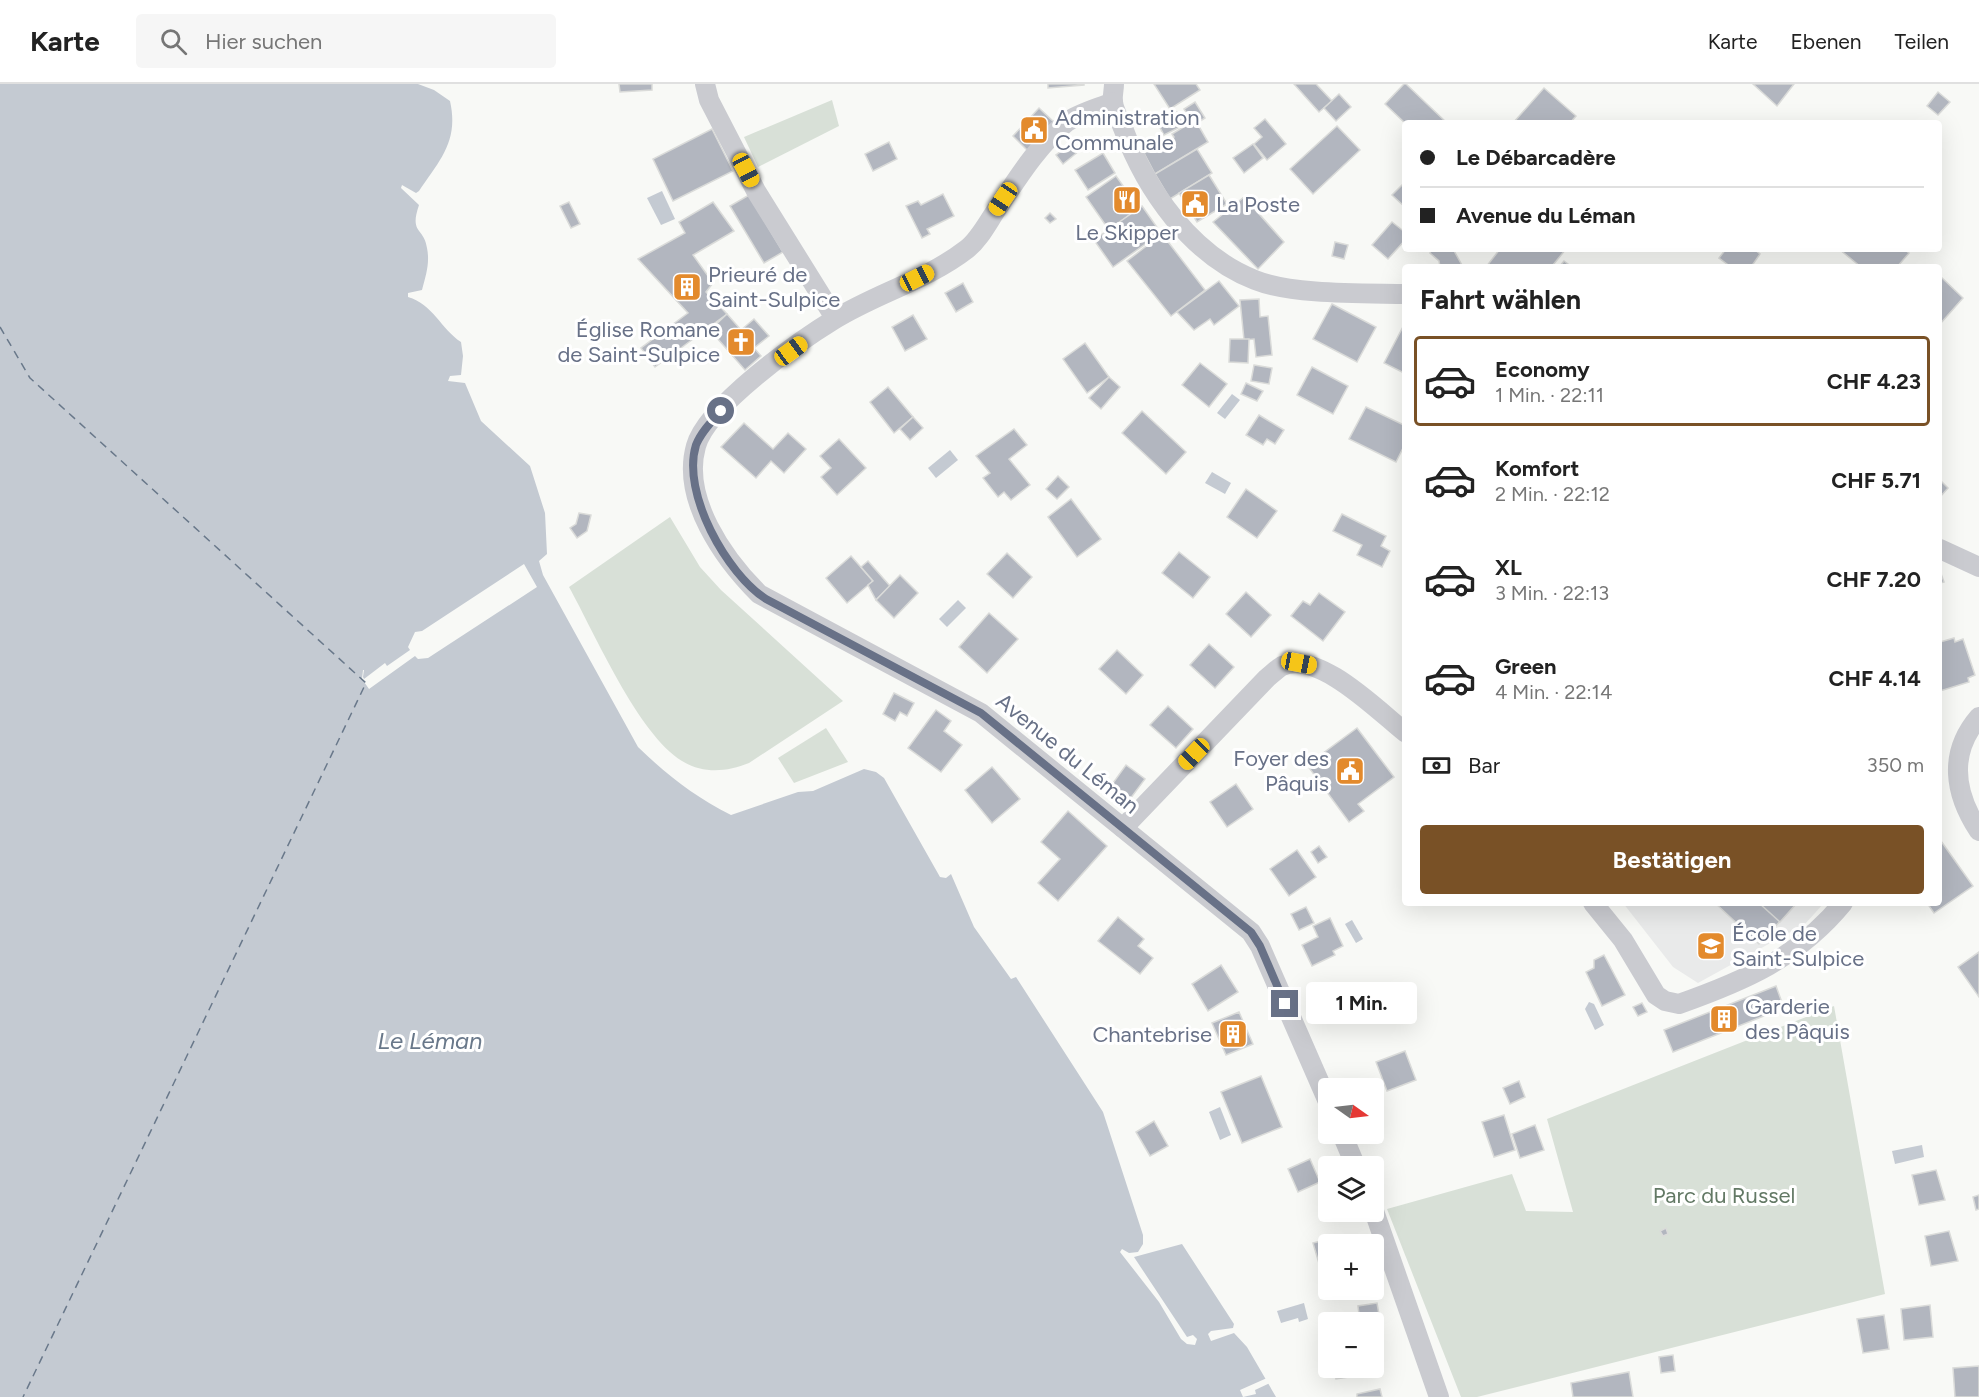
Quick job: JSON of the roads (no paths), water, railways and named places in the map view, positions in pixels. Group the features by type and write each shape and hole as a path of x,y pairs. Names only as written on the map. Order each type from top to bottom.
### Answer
{"street":[{"path":"705,84 710,100 756,191 835,318 952,261 965,251 971,246 1029,160 1068,121 1114,93 1131,152 1159,200 1196,240 1233,268 1254,280 1269,284 1324,291 1402,294"},
{"name":"Avenue du Léman","path":"835,318 735,394 706,428 696,444 693,465 697,491 716,544 738,573 759,594 981,713 1251,932 1260,946 1318,1079"},
{"path":"1942,550 1979,567"},
{"path":"1123,828 1282,666 1299,663 1330,673 1402,730"},
{"path":"1979,717 1969,728 1948,778 1960,794 1979,831"},
{"path":"1595,906 1623,940 1656,995 1665,1001 1679,1004 1771,967 1814,935 1840,906"},
{"path":"1378,1222 1439,1397"}],"water":[{"name":"Le Léman","path":"0,84 418,84 434,90 450,101 452,128 446,149 419,191 416,193 402,185 401,188 419,205 416,226 425,241 428,253 422,290 408,293 408,297 424,305 461,342 463,356 461,375 450,376 448,381 465,383 481,421 530,466 545,513 547,554 539,561 543,575 638,747 682,785 731,815 798,792 813,791 864,769 876,772 884,778 940,877 946,878 951,874 974,927 1011,979 1016,977 1103,1112 1143,1235 1143,1244 1138,1252 1129,1253 1122,1249 1120,1252 1159,1302 1181,1339 1187,1344 1195,1345 1197,1339 1193,1335 1187,1337 1134,1257 1182,1244 1234,1324 1233,1328 1211,1331 1208,1334 1211,1341 1234,1333 1247,1347 1276,1397 0,1397","holes":["524,564 537,587 428,658 418,659 415,656 369,689 362,679 363,670 364,679 385,663 387,666 410,650 408,647 415,632 422,631"]},
{"path":"662,191 675,219 661,225 647,198"},
{"path":"1232,394 1240,400 1225,419 1217,413"},
{"path":"950,450 958,460 936,478 928,468"},
{"path":"1212,472 1231,483 1225,494 1205,483"},
{"path":"958,600 966,608 947,627 939,619"},
{"path":"1352,920 1363,939 1356,943 1345,924"},
{"path":"1589,1002 1594,1004 1604,1025 1595,1030 1585,1009"},
{"path":"1220,1107 1231,1135 1220,1140 1209,1112"},
{"path":"1922,1145 1924,1157 1895,1164 1892,1151"},
{"path":"1304,1303 1308,1319 1299,1322 1298,1318 1281,1323 1277,1311"}],"place":[{"name":"Administration Communale","path":"1034,130"},
{"name":"Le Skipper","path":"1127,200"},
{"name":"La Poste","path":"1195,204"},
{"name":"Prieuré de Saint-Sulpice","path":"687,287"},
{"name":"Église Romane de Saint-Sulpice","path":"741,342"},
{"name":"Foyer des Pâquis","path":"1350,771"},
{"name":"École de Saint-Sulpice","path":"1711,946"},
{"name":"Garderie des Pâquis","path":"1724,1019"},
{"name":"Chantebrise","path":"1233,1034"}],"park label":[{"name":"Parc du Russel","path":"1724,1195"}]}
